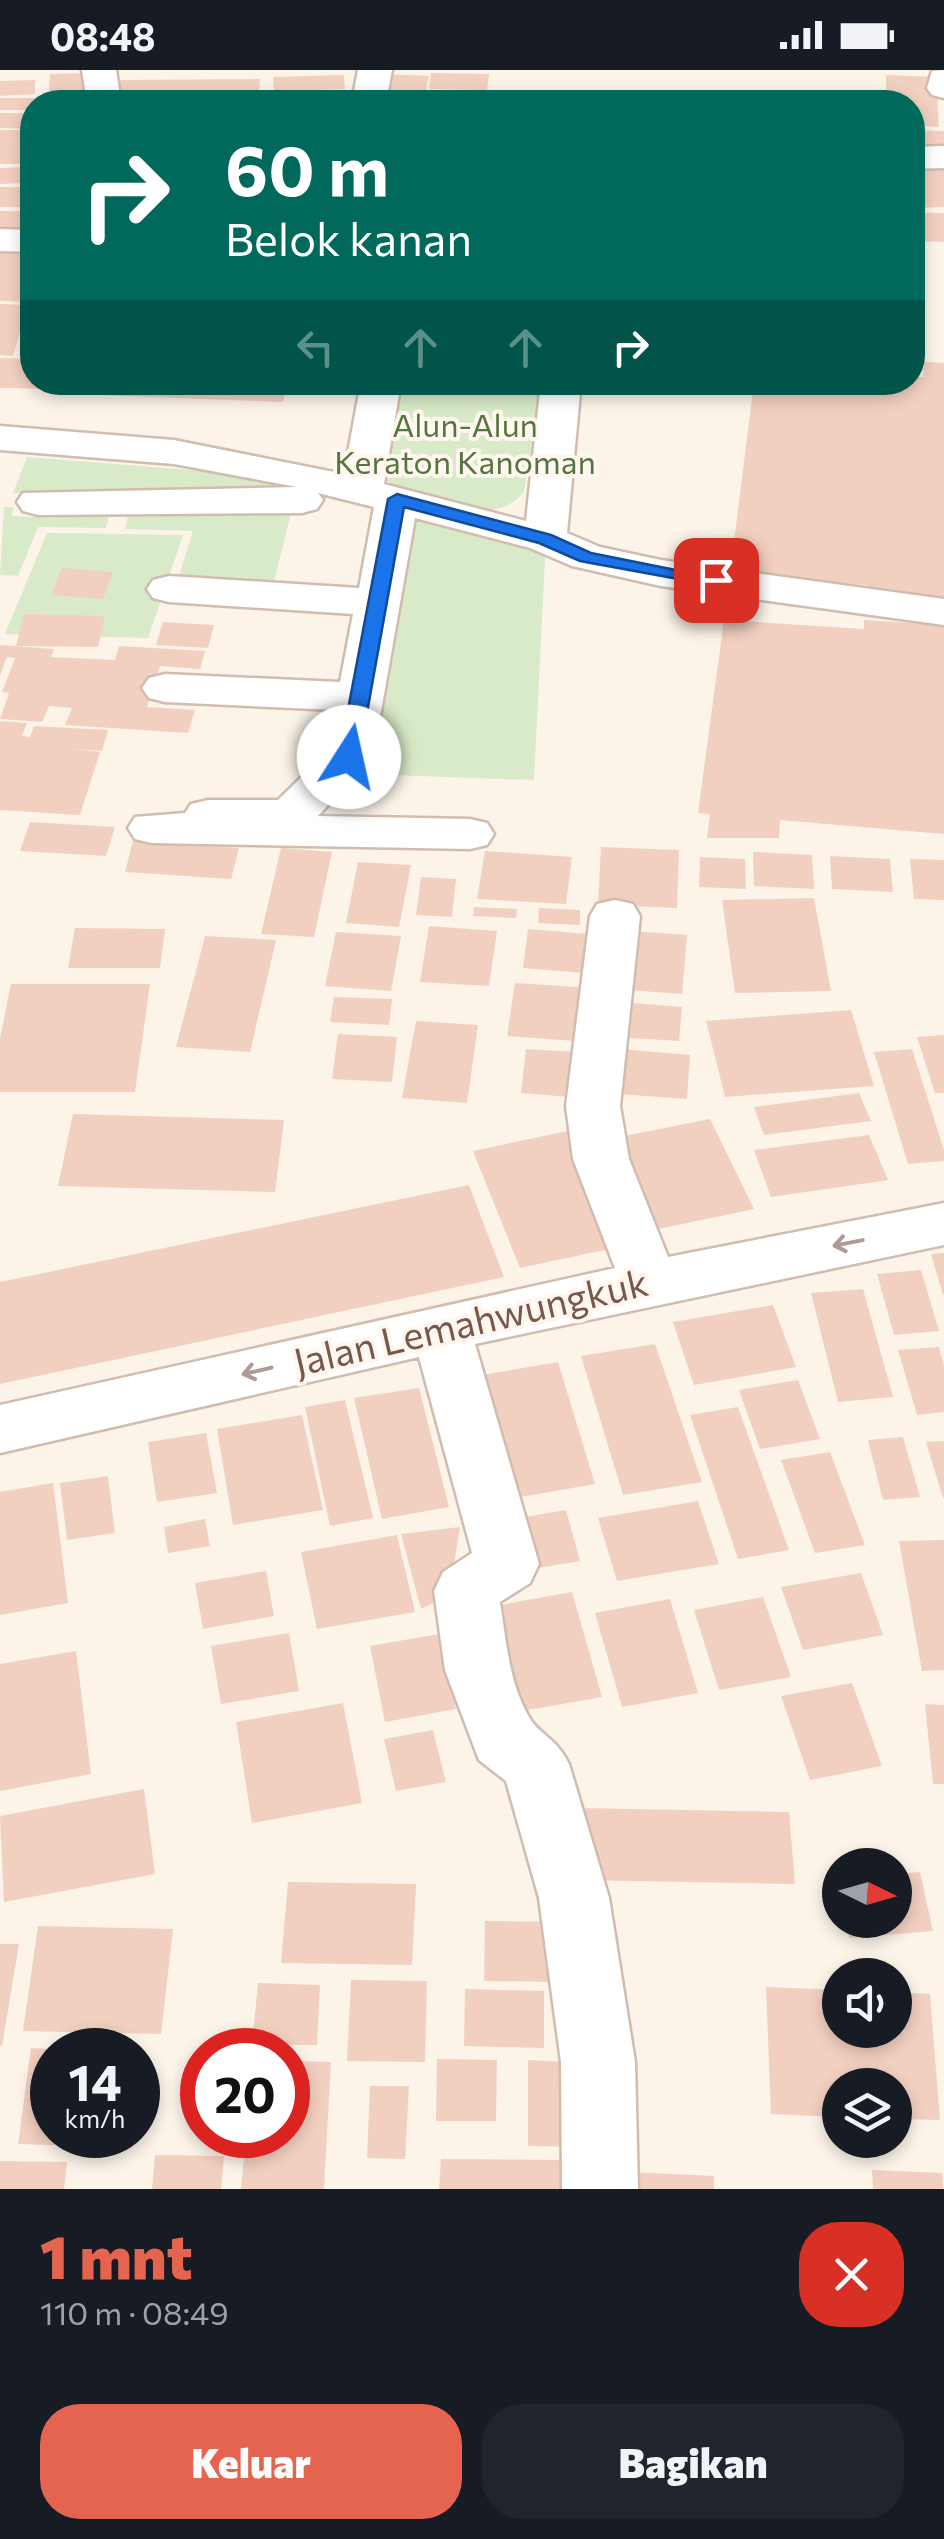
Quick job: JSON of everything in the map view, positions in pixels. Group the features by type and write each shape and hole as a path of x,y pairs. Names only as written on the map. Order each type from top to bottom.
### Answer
{"street":[{"path":"944,78 944,88"},
{"path":"152,828 293,813 349,757 378,602 381,395"},
{"path":"545,539 561,395"},
{"path":"0,438 174,452 379,494 545,539 587,557 661,573 944,612"},
{"path":"38,502 320,499 379,494"},
{"path":"169,588 378,602"},
{"path":"165,688 360,697"},
{"path":"208,822 470,834"},
{"path":"615,916 593,1106 601,1159 649,1282"},
{"name":"Jalan Lemahwungkuk","path":"0,1429 649,1282 944,1224"},
{"path":"441,1329 507,1564 466,1591 478,1670 503,1740 535,1764 574,1898 598,2062 600,2189"}],"green space":[{"name":"Alun-Alun Keraton Kanoman","path":"401,395 540,395 524,491 511,503 495,509 457,507 384,483"},
{"path":"27,457 254,475 318,488 13,493"},
{"path":"293,505 272,589 177,582 193,531 125,529 130,507"},
{"path":"4,507 14,507 11,516 54,518 58,508 111,507 106,528 38,527 18,576 0,575"},
{"name":"Alun-Alun Keraton Kanoman","path":"420,516 539,551 545,557 534,780 365,774 398,527"},
{"path":"47,533 183,535 148,638 5,634"}],"building":[{"path":"88,73 88,90 49,90 50,74"},
{"path":"431,73 489,74 487,90 429,89"},
{"path":"384,74 429,76 426,90 380,90"},
{"path":"344,75 345,89 274,90 273,77"},
{"path":"886,75 936,77 939,127 925,126 925,90 886,90"},
{"path":"260,79 259,90 117,90 119,80"},
{"path":"35,80 35,90 0,96 0,81"},
{"path":"0,98 20,98 20,110 0,110"},
{"path":"0,113 20,113 20,129 0,128"},
{"path":"0,130 20,130 20,164 0,164"},
{"path":"925,130 944,131 944,155 925,155"},
{"path":"925,164 944,164 944,207 925,208"},
{"path":"20,167 20,183 0,184 0,168"},
{"path":"0,187 20,187 20,207 0,207"},
{"path":"0,211 20,211 20,238 0,238"},
{"path":"925,213 944,213 944,242 925,241"},
{"path":"0,242 20,242 20,302 0,301"},
{"path":"0,304 20,305 20,332 13,356 0,355"},
{"path":"0,358 20,359 20,388 0,388"},
{"path":"925,362 944,363 944,603 867,597 867,585 730,574 752,395 925,395"},
{"path":"98,395 284,395 283,402"},
{"path":"62,568 113,572 103,599 51,595"},
{"path":"24,614 105,616 98,647 16,646"},
{"path":"724,620 864,629 864,620 944,625 944,834 780,820 779,838 707,838 710,814 698,813"},
{"path":"163,622 214,625 208,648 156,645"},
{"path":"0,645 54,649 51,657 115,660 119,646 205,651 200,669 160,666 147,707 195,710 188,733 65,725 72,708 49,706 42,722 0,719 9,693 2,692 15,658 7,657 0,675"},
{"path":"0,721 27,723 22,736 30,737 34,726 108,730 102,751 71,749 100,752 80,815 0,810"},
{"path":"30,822 115,827 106,856 20,851"},
{"path":"133,841 239,848 231,879 125,872"},
{"path":"601,847 679,850 677,908 598,905"},
{"path":"281,848 332,852 314,937 261,934"},
{"path":"485,851 572,857 566,904 477,899"},
{"path":"753,852 812,855 814,889 754,886"},
{"path":"830,856 890,859 893,892 832,889"},
{"path":"700,857 745,859 746,889 699,887"},
{"path":"910,859 944,860 944,900 914,899"},
{"path":"358,862 411,865 399,927 346,923"},
{"path":"421,877 456,879 452,917 416,915"},
{"path":"814,898 831,991 735,993 722,900"},
{"path":"474,907 517,909 516,918 473,916"},
{"path":"539,908 580,910 580,925 538,923"},
{"path":"429,926 497,931 489,986 420,982"},
{"path":"75,928 165,929 160,968 68,968"},
{"path":"528,929 588,934 584,973 523,968"},
{"path":"619,930 687,935 682,994 614,989"},
{"path":"336,932 401,936 391,991 325,986"},
{"path":"205,936 276,940 250,1052 176,1047"},
{"path":"515,983 593,988 588,1042 507,1036"},
{"path":"11,984 150,984 135,1092 0,1092 0,1039"},
{"path":"334,997 392,999 389,1025 330,1022"},
{"path":"620,1002 682,1007 679,1041 616,1037"},
{"path":"851,1010 874,1086 725,1097 706,1021"},
{"path":"416,1021 478,1025 467,1103 402,1098"},
{"path":"338,1034 397,1037 392,1082 332,1079"},
{"path":"944,1035 944,1093 935,1093 917,1037"},
{"path":"608,1048 690,1055 687,1099 604,1093"},
{"path":"526,1049 575,1052 570,1097 521,1093"},
{"path":"912,1049 944,1150 944,1161 908,1164 874,1052"},
{"path":"859,1093 871,1121 764,1135 754,1107"},
{"path":"73,1114 284,1120 275,1192 58,1186"},
{"path":"710,1119 754,1209 649,1231 609,1139"},
{"path":"577,1129 628,1245 520,1268 473,1151"},
{"path":"869,1135 888,1180 771,1197 754,1150"},
{"path":"469,1185 504,1277 0,1384 0,1282"},
{"path":"944,1253 944,1294 943,1295 931,1254"},
{"path":"921,1270 939,1331 894,1335 877,1274"},
{"path":"863,1289 893,1397 838,1402 811,1293"},
{"path":"773,1305 796,1367 694,1385 673,1322"},
{"path":"655,1344 702,1482 623,1495 581,1356"},
{"path":"939,1347 944,1365 944,1412 917,1415 898,1350"},
{"path":"558,1362 595,1484 503,1500 471,1377"},
{"path":"798,1380 820,1439 760,1449 739,1390"},
{"path":"419,1388 449,1507 382,1519 354,1398"},
{"path":"345,1400 373,1518 330,1526 305,1407"},
{"path":"738,1407 789,1550 738,1559 690,1415"},
{"path":"302,1415 323,1510 233,1525 217,1429"},
{"path":"206,1433 217,1493 157,1502 148,1442"},
{"path":"903,1437 920,1497 883,1500 868,1440"},
{"path":"944,1441 944,1498 943,1498 926,1442"},
{"path":"830,1452 865,1545 815,1553 781,1460"},
{"path":"108,1476 115,1533 67,1540 60,1483"},
{"path":"53,1483 68,1603 0,1615 0,1492"},
{"path":"698,1501 719,1564 617,1581 598,1518"},
{"path":"566,1510 580,1561 526,1570 513,1519"},
{"path":"205,1519 210,1546 168,1553 164,1527"},
{"path":"460,1527 449,1595 421,1609 401,1534"},
{"path":"397,1535 415,1612 317,1629 301,1552"},
{"path":"944,1540 944,1670 922,1671 899,1541"},
{"path":"266,1571 274,1616 203,1629 195,1583"},
{"path":"861,1573 883,1635 803,1650 781,1587"},
{"path":"572,1592 602,1697 505,1714 478,1609"},
{"path":"763,1597 791,1677 719,1690 694,1610"},
{"path":"670,1599 698,1693 622,1707 595,1613"},
{"path":"289,1633 299,1691 221,1704 211,1646"},
{"path":"439,1634 456,1709 385,1722 370,1646"},
{"path":"76,1651 91,1774 0,1791 0,1664"},
{"path":"852,1683 882,1766 810,1780 781,1696"},
{"path":"343,1703 362,1803 252,1823 236,1722"},
{"path":"925,1704 944,1705 944,1784 933,1784"},
{"path":"433,1730 446,1782 396,1791 384,1739"},
{"path":"144,1789 155,1874 4,1902 0,1816"},
{"path":"579,1808 789,1812 795,1884 579,1880"},
{"path":"920,1872 933,1931 912,1933 912,1873"},
{"path":"288,1882 416,1884 412,1965 281,1963"},
{"path":"485,1921 561,1922 560,1982 484,1981"},
{"path":"38,1926 173,1929 161,2034 160,2028 23,2031"},
{"path":"0,1944 19,1944 2,2046 0,2046"},
{"path":"351,1980 427,1981 425,2062 347,2061"},
{"path":"258,1983 320,1985 317,2045 310,2045 310,2028 254,2028"},
{"path":"766,1987 822,1989 822,2048 912,2048 912,1993 930,1994 940,2120 912,2119 912,2068 822,2068 822,2116 771,2114"},
{"path":"465,1989 544,1991 544,2048 464,2046"},
{"path":"30,2055 30,2144 18,2144"},
{"path":"437,2059 497,2060 496,2121 436,2121"},
{"path":"528,2060 586,2063 586,2147 528,2146"},
{"path":"310,2062 331,2062 324,2189 241,2189 244,2158 310,2158"},
{"path":"370,2086 409,2086 405,2159 367,2158"},
{"path":"160,2155 224,2158 221,2189 152,2189 155,2158"},
{"path":"441,2159 569,2160 569,2189 439,2189"},
{"path":"0,2161 67,2162 64,2189 0,2189"},
{"path":"872,2170 942,2173 943,2189 873,2189"},
{"path":"631,2172 714,2176 714,2189 631,2189"}],"route":[{"path":"349,757 397,499 545,539 587,557 716,580"}]}
